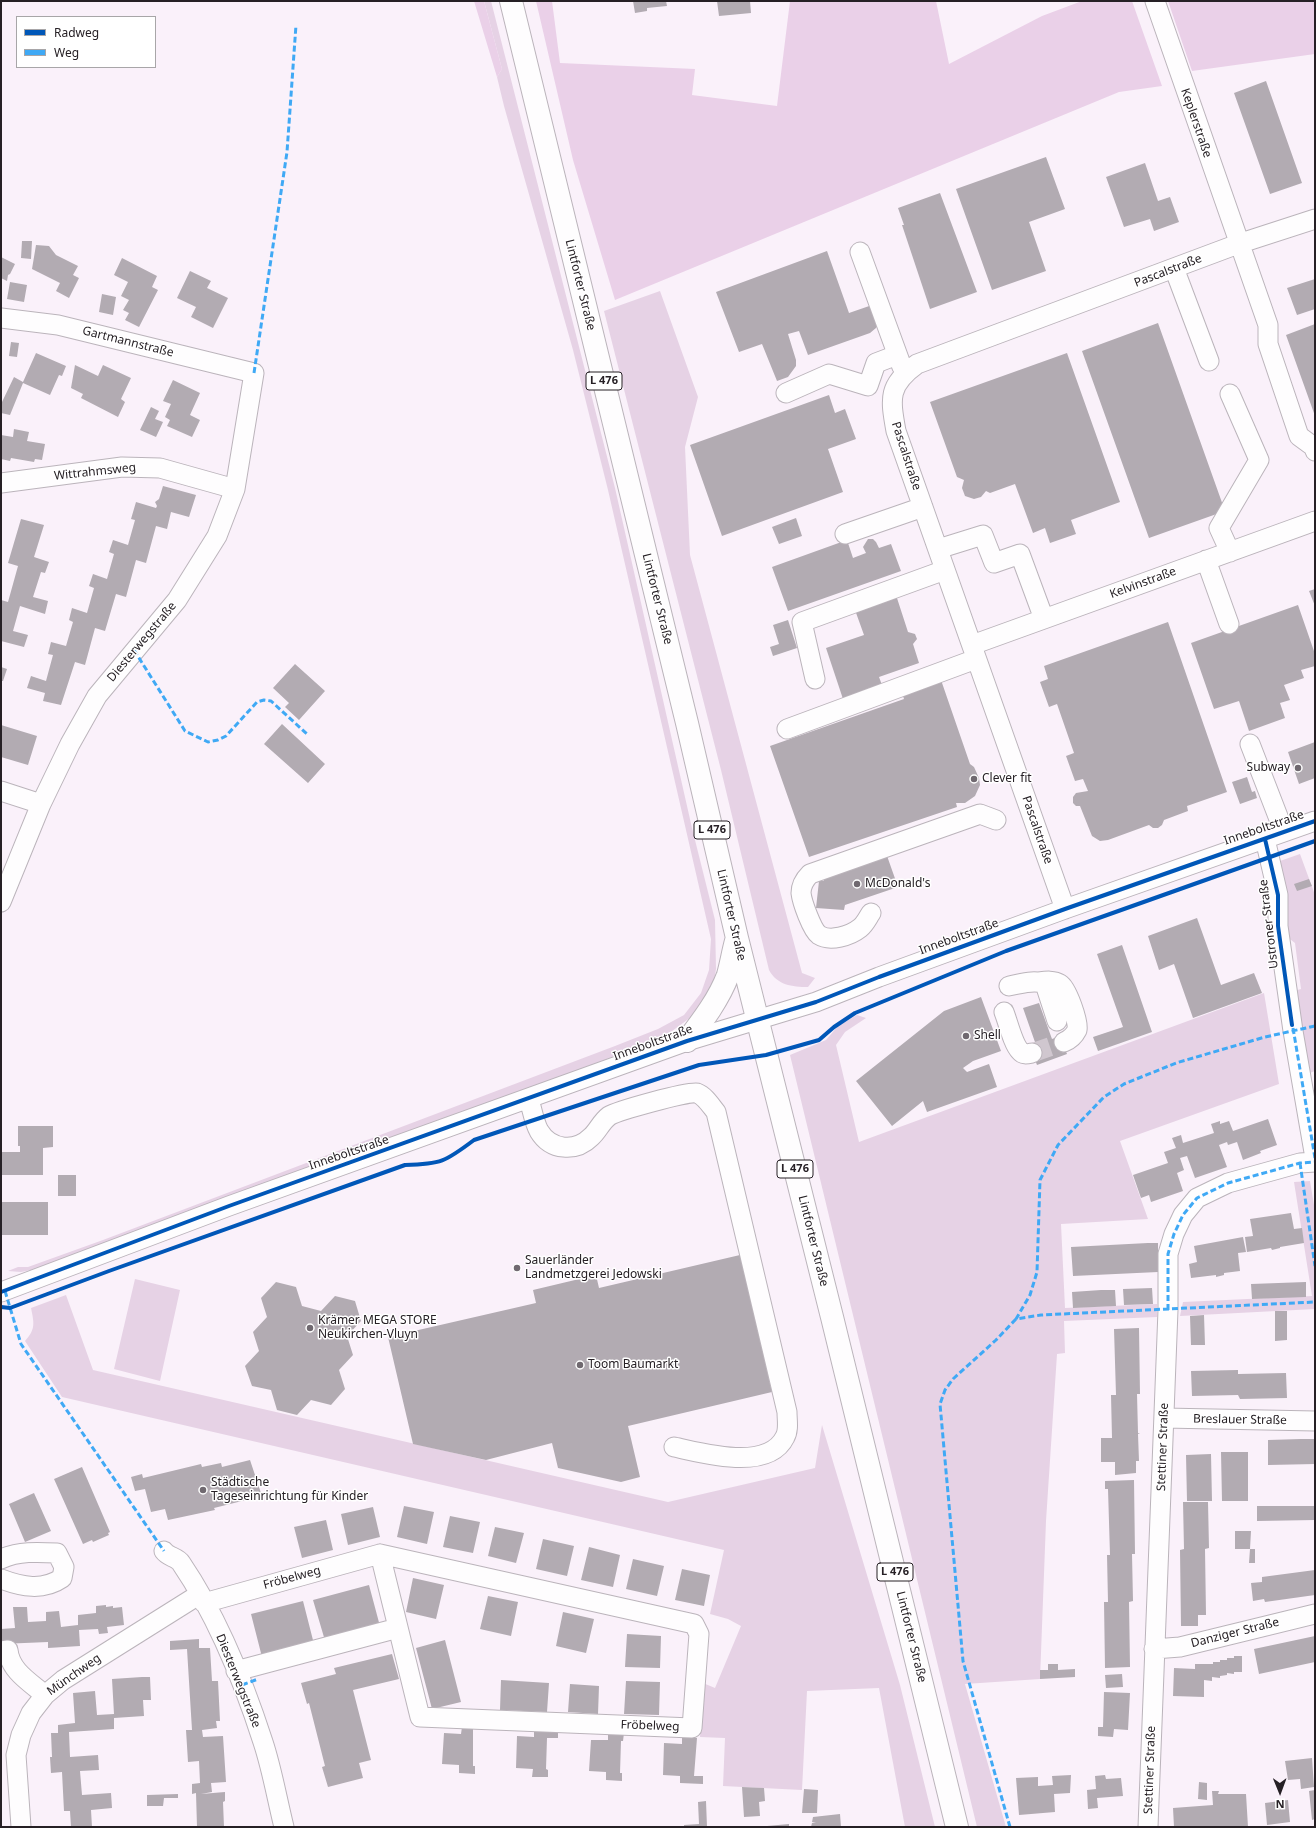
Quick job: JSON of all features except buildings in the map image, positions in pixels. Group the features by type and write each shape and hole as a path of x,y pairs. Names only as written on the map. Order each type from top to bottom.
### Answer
{"main road":[{"name":"Lintforter Straße","path":"511,1 685,715 736,938 758,1020 957,1827"},
{"path":"688,1041 707,1016 719,995 728,974 736,938"}],"street":[{"name":"Keplerstraße","path":"1155,1 1238,244 1268,325 1268,344 1299,436 1314,447 1315,451"},
{"name":"Pascalstraße","path":"1065,909 896,431 892,410 894,388 904,374 917,364 1238,244 1315,219"},
{"path":"860,252 904,374"},
{"path":"1174,268 1209,362"},
{"name":"Gartmannstraße","path":"1,318 58,325 254,373"},
{"path":"786,393 829,374 868,386 876,363 897,355"},
{"name":"Diesterwegstraße","path":"1,902 41,804 70,744 97,696 177,600 213,543 235,489 254,373"},
{"path":"1230,394 1259,460 1219,528 1230,552"},
{"name":"Wittrahmsweg","path":"1,483 122,467 160,468 235,489"},
{"path":"845,534 923,507"},
{"name":"Kelvinstraße","path":"787,729 974,652 1044,619 1315,521"},
{"path":"938,549 983,535 994,563 1020,554 1044,619"},
{"path":"1206,560 1229,624"},
{"path":"815,679 802,622 945,570"},
{"path":"1250,744 1284,832"},
{"path":"1,791 41,804"},
{"path":"871,913 863,925 851,933 834,938 826,938 819,935 813,929 801,893 805,879 810,874 980,814 996,820"},
{"name":"Inneboltstraße","path":"1,1292 229,1206 688,1041 816,1002 879,977 1065,909 1315,821"},
{"name":"Ustroner Straße","path":"1265,839 1278,895 1278,926 1293,1031 1315,1158"},
{"path":"1009,986 1050,981 1059,983 1064,988 1077,1023 1073,1036 1064,1042"},
{"path":"1039,982 1045,984 1057,1021"},
{"path":"1004,1012 1020,1052 1026,1054 1032,1053"},
{"path":"529,1099 539,1131 555,1146 564,1148 582,1144 592,1137 610,1116 680,1094 697,1093 708,1101 716,1112 787,1412 788,1426 786,1436 781,1444 771,1452 760,1456 717,1456 674,1447"},
{"name":"Stettiner Straße","path":"1148,1827 1168,1310 1168,1254 1174,1234 1183,1215 1197,1198 1228,1184 1300,1164 1315,1162"},
{"name":"Breslauer Straße","path":"1164,1418 1315,1421"},
{"name":"Diesterwegstraße","path":"164,1551 166,1554 179,1560 202,1598 236,1671 263,1742 284,1827"},
{"path":"1,1559 8,1556 36,1552 57,1553 64,1567 62,1578 52,1584 38,1587 17,1585 1,1579"},
{"name":"Fröbelweg","path":"202,1598 380,1554 694,1624 699,1634 692,1728 420,1717 380,1554"},
{"name":"Münchweg","path":"21,1827 16,1755 21,1735 31,1713 45,1695 63,1680 202,1598"},
{"name":"Danziger Straße","path":"1154,1649 1180,1647 1315,1614"},
{"path":"236,1671 398,1628"},
{"path":"1,1651 8,1650 13,1668 45,1695"}],"shaded area":[{"path":"474,1 484,1 502,69 497,77"},
{"path":"484,1 491,1 615,488 692,828 715,920 716,969 713,987 698,1012 668,1034 526,1092 36,1269 21,1272 8,1271 18,1267 28,1267 103,1240 658,1029 684,1015 701,993 709,970 711,939 608,490 573,350 504,106 497,77 502,69"},
{"path":"536,1 552,1 560,63 695,69 692,95 777,106 790,1 936,1 949,64 1042,16 1082,1 1132,1 1162,86 1119,92 615,300 573,160"},
{"path":"1168,1 1315,1 1315,54 1192,71"},
{"path":"660,291 698,397 685,447 690,555 802,973 815,978 808,987 791,986 781,982 772,975 769,970 721,770 604,311"},
{"path":"1300,854 1315,895 1315,1071 1307,1074 1294,991 1301,989 1295,943 1286,936 1280,861"},
{"path":"1264,993 1279,1084 1120,1141 1148,1219 1061,1224 1065,1308 1157,1304 1157,1317 1064,1321 1065,1353 1057,1354 1046,1521 1040,1679 965,1684 1006,1827 977,1827 790,1055 826,1040 838,1026 857,1015 866,1018 845,1032 836,1045 859,1142"},
{"path":"1310,1181 1315,1211 1315,1309 1180,1316 1183,1302 1312,1296 1294,1182"},
{"path":"135,1279 180,1290 160,1381 114,1369"},
{"path":"66,1295 93,1370 668,1502 815,1468 822,1425 900,1685 935,1827 905,1827 879,1688 807,1691 802,1790 723,1786 725,1738 700,1737 703,1683 715,1688 741,1626 728,1619 710,1614 724,1550 62,1397 25,1341 33,1329 31,1308"}],"tunnel":[{"path":"1032,1053 1064,1042"}],"marked path":[{"path":"254,373 287,152 296,25"},
{"path":"134,650 185,731 208,742 218,740 226,736 257,702 264,700 271,701 307,734"},
{"path":"1315,1026 1265,1037 1176,1063 1124,1084 1104,1097 1058,1145 1040,1180 1037,1272 1030,1295 1016,1319 1041,1315 1315,1302"},
{"path":"1293,1028 1315,1158"},
{"path":"1168,1310 1168,1254 1174,1234 1183,1215 1197,1198 1228,1183 1300,1163 1315,1162"},
{"path":"1300,1163 1315,1266"},
{"path":"5,1291 21,1344 164,1551"},
{"path":"1010,1827 963,1661 940,1404 945,1390 953,1379 996,1340 1016,1319"},
{"path":"242,1685 258,1679"}],"cycle path":[{"path":"1,1292 229,1206 687,1041 816,1002 879,977 1065,909 1315,821"},
{"path":"1265,839 1278,895 1278,926 1292,1025"},
{"path":"1,1307 10,1308 405,1165 427,1164 442,1160 456,1153 474,1140 699,1065 766,1055 819,1040 834,1027 855,1013 1006,951 1315,841"}],"place":[{"name":"Subway","path":"1298,768"},
{"name":"Clever fit","path":"974,779"},
{"name":"McDonald's","path":"857,884"},
{"name":"Shell","path":"966,1036"},
{"name":"Sauerländer Landmetzgerei Jedowski","path":"517,1268"},
{"name":"Krämer MEGA STORE Neukirchen-Vluyn","path":"310,1328"},
{"name":"Toom Baumarkt","path":"580,1365"},
{"name":"Städtische Tageseinrichtung für Kinder","path":"203,1490"}]}
